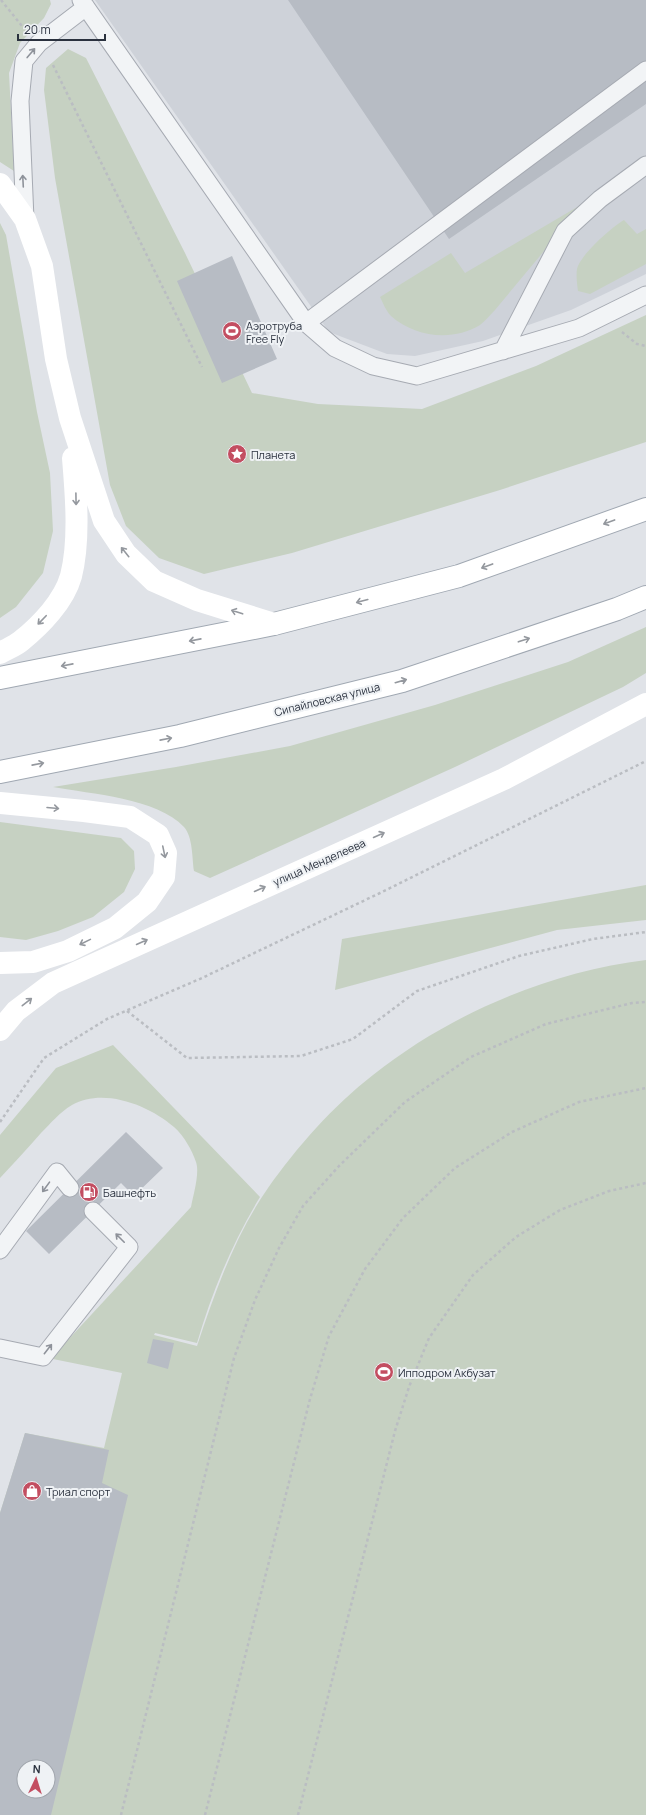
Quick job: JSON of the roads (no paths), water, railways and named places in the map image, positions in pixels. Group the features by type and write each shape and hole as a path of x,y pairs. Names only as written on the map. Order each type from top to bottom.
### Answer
{"main road":[{"path":"0,184 25,220 42,266 56,360 70,418 104,522 126,554 154,581 197,600 274,624"},
{"path":"0,653 20,641 45,618 59,600 70,577 75,549 76,499 70,418"},
{"path":"0,678 274,624 459,576 646,509"},
{"name":"Сипайловская улица","path":"0,772 180,736 402,681 617,609 646,597"},
{"name":"улица Менделеева","path":"0,1030 16,1011 53,983 504,779 646,704"},
{"path":"0,803 130,817 158,835 166,853 164,877 147,902 115,928 68,951 33,962 0,963"}],"lane":[{"path":"25,220 20,101 24,61 39,43 84,4 306,323 335,348 373,366 417,376 580,328 646,294"},
{"path":"306,323 646,70"},
{"path":"503,351 565,231 600,199 646,165"},
{"path":"0,1250 57,1172 70,1188"},
{"path":"0,1348 43,1357 129,1247 93,1211"}],"place":[{"name":"Аэротруба Free Fly","path":"232,331"},
{"name":"Планета","path":"237,454"},
{"name":"Башнефть","path":"89,1192"},
{"name":"Ипподром Акбузат","path":"384,1372"},
{"name":"Триал спорт","path":"32,1491"}]}
